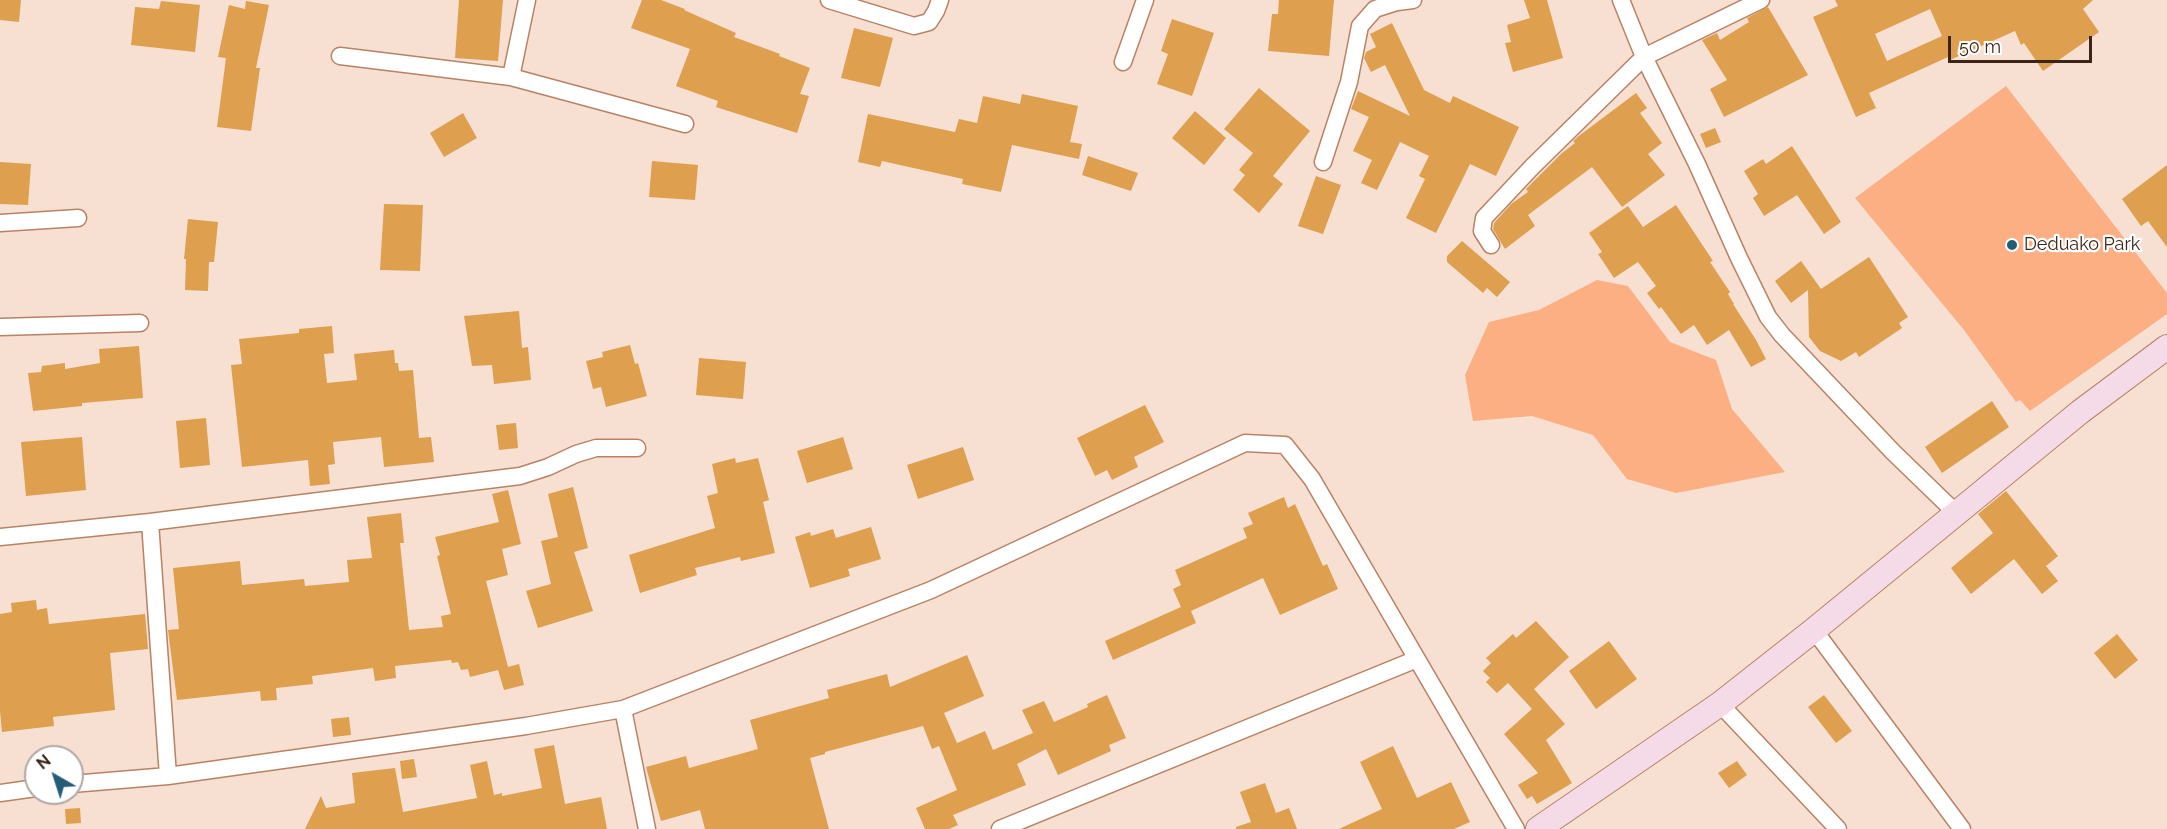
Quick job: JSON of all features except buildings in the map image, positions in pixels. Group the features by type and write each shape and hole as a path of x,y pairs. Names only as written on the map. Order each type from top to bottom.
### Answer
{"street":[{"path":"511,77 527,0"},
{"path":"829,0 914,26 928,22 940,0"},
{"path":"1124,62 1145,0"},
{"path":"1323,162 1349,82 1360,26 1375,9 1413,0"},
{"path":"1621,0 1644,57 1768,317 1782,335 1893,452 1956,513"},
{"path":"1491,245 1482,231 1484,218 1532,167 1644,57 1761,0"},
{"path":"340,56 511,77 685,124"},
{"path":"0,223 78,218"},
{"path":"0,327 140,322"},
{"path":"1538,829 1720,704 2080,412 2167,347"},
{"path":"84,783 168,776 526,726 623,709 931,590 1245,443 1285,445 1312,479 1516,829"},
{"path":"0,537 150,522 520,476 596,448 637,448"},
{"path":"150,522 168,776"},
{"path":"1814,630 1962,829"},
{"path":"1000,829 1417,659"},
{"path":"1720,704 1838,829"},
{"path":"623,709 647,829"},
{"path":"0,793 24,790"}],"shaded area":[{"name":"Deduako Park","path":"2006,86 2167,293 2167,314 2030,411 2020,400 2016,402 1964,330 1855,198"},
{"path":"1597,280 1628,286 1670,342 1716,360 1732,409 1785,472 1676,493 1627,479 1593,435 1532,416 1473,421 1465,375 1489,322 1539,310"}],"place":[{"name":"Deduako Park","path":"2012,245"}]}
